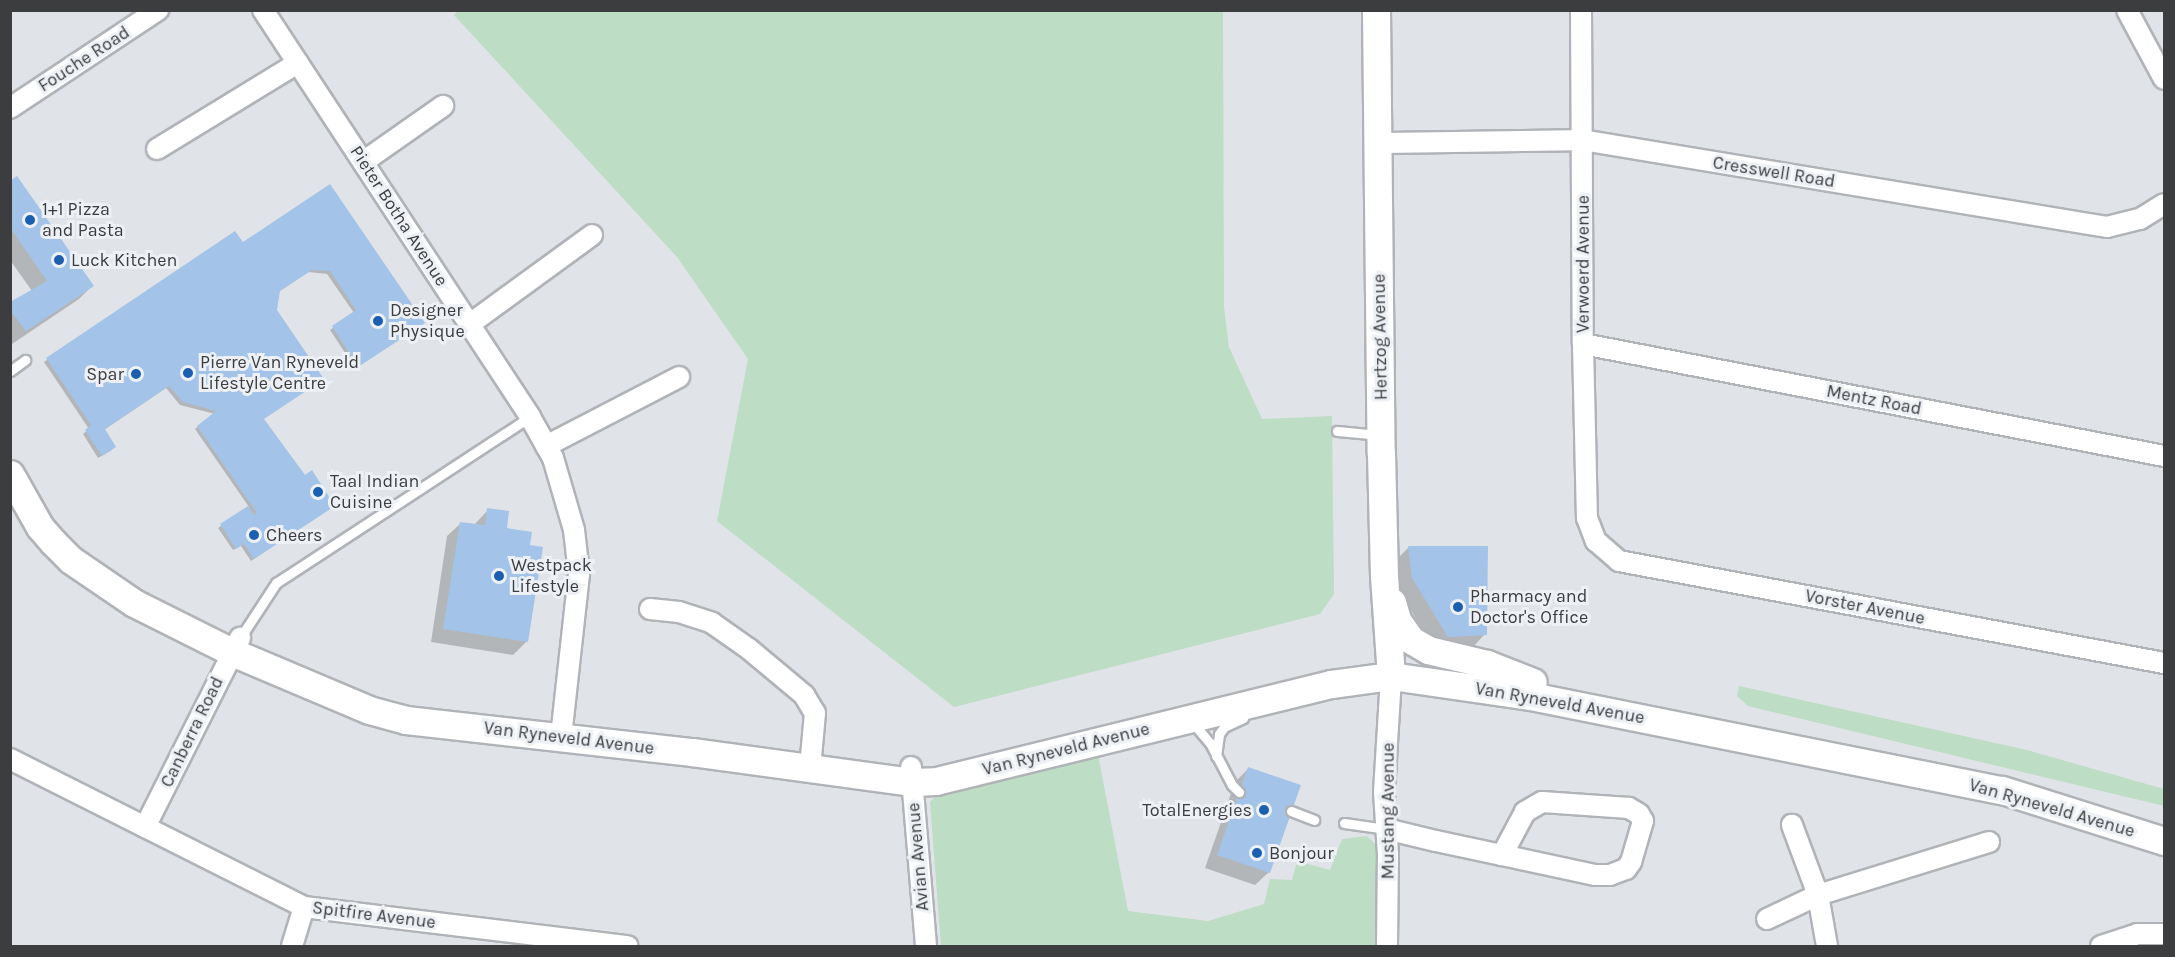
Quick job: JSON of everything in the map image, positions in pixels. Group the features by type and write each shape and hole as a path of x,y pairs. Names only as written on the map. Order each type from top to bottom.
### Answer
{"main road":[{"name":"Hertzog Avenue","path":"1376,10 1384,576 1391,670"},
{"name":"Van Ryneveld Avenue","path":"16,483 40,527 78,565 134,603 236,645 368,693 409,705 562,730 911,774 936,781 1391,670 2002,790 2164,841"},
{"path":"1384,576 1397,620 1411,640 1428,650 1487,664 1533,682"},
{"name":"Van Ryneveld Avenue","path":"911,774 957,760 1228,693 1328,672 1391,670 1533,682 2006,778 2164,829"}],"street":[{"name":"Fouche Road","path":"10,108 158,10"},
{"name":"Pieter Botha Avenue","path":"263,10 530,417 561,479 574,530 578,563 562,730"},
{"name":"Verwoerd Avenue","path":"1581,10 1583,344 1587,518"},
{"path":"2127,10 2164,79"},
{"path":"157,149 298,63"},
{"path":"363,162 443,106"},
{"name":"Cresswell Road","path":"1377,143 1582,140 2107,228 2140,219 2164,204"},
{"path":"470,324 592,235"},
{"name":"Mentz Road","path":"1583,344 2164,456"},
{"path":"546,446 679,377"},
{"name":"Vorster Avenue","path":"1587,518 1596,541 1619,561 2164,663"},
{"path":"650,609 678,612 712,624 749,649 804,695 815,713 811,762"},
{"name":"Canberra Road","path":"145,827 236,645"},
{"name":"Mustang Avenue","path":"1387,946 1384,792 1391,670"},
{"name":"Spitfire Avenue","path":"10,759 304,907 628,946"},
{"name":"Avian Avenue","path":"911,774 926,946"},
{"path":"1386,829 1502,855 1595,875 1618,873 1626,869 1635,854 1643,821 1639,814 1629,808 1542,802 1525,812 1502,855"},
{"path":"1792,825 1818,895 1827,946"},
{"path":"1767,919 1818,895 1989,842"},
{"path":"292,946 304,907"},
{"path":"2101,946 2137,934 2164,934"}],"lane":[{"path":"10,371 25,360"},
{"path":"236,645 276,583 530,417"},
{"path":"1337,431 1381,435"},
{"path":"1216,756 1219,734 1224,728 1292,693"},
{"path":"1189,720 1210,743 1232,785 1239,792"},
{"path":"1291,811 1314,820"},
{"path":"1344,823 1386,829"}],"green space":[{"path":"459,10 1223,11 1224,307 1229,347 1262,419 1332,416 1334,594 1320,614 954,707 717,521 748,359 677,257 454,15"},
{"path":"1739,686 2027,750 2164,789 2164,806 1748,706 1737,696"},
{"path":"1097,749 1128,911 1208,921 1264,904 1270,879 1292,880 1297,861 1330,870 1342,839 1367,836 1388,856 1386,946 941,946 930,802 953,779"}],"building":[{"path":"17,176 94,286 26,331 10,310 10,302 47,281 10,227 10,181"},
{"name":"Pierre Van Ryneveld Lifestyle Centre","path":"330,184 425,323 358,367 332,326 356,310 330,271 312,270 280,291 277,310 324,379 264,419 305,475 312,470 335,506 254,559 244,544 236,549 220,524 248,506 254,515 257,513 197,426 216,411 183,402 169,386 105,429 116,447 102,456 85,430 91,425 46,358 235,231 243,242"},
{"path":"487,508 509,511 507,528 532,532 530,545 543,547 528,642 443,629 460,522 485,525"},
{"name":"Pharmacy and Doctor's Office","path":"1408,546 1488,546 1487,635 1448,637 1412,578"},
{"path":"1248,767 1301,785 1270,873 1217,855"}],"place":[{"name":"1+1 Pizza and Pasta","path":"30,220"},
{"name":"Luck Kitchen","path":"59,260"},
{"name":"Designer Physique","path":"378,321"},
{"name":"Pierre Van Ryneveld Lifestyle Centre","path":"188,373"},
{"name":"Spar","path":"136,374"},
{"name":"Taal Indian Cuisine","path":"318,492"},
{"name":"Cheers","path":"254,535"},
{"name":"Westpack Lifestyle","path":"499,576"},
{"name":"Pharmacy and Doctor's Office","path":"1458,607"},
{"name":"TotalEnergies","path":"1264,810"},
{"name":"Bonjour","path":"1257,853"}]}
